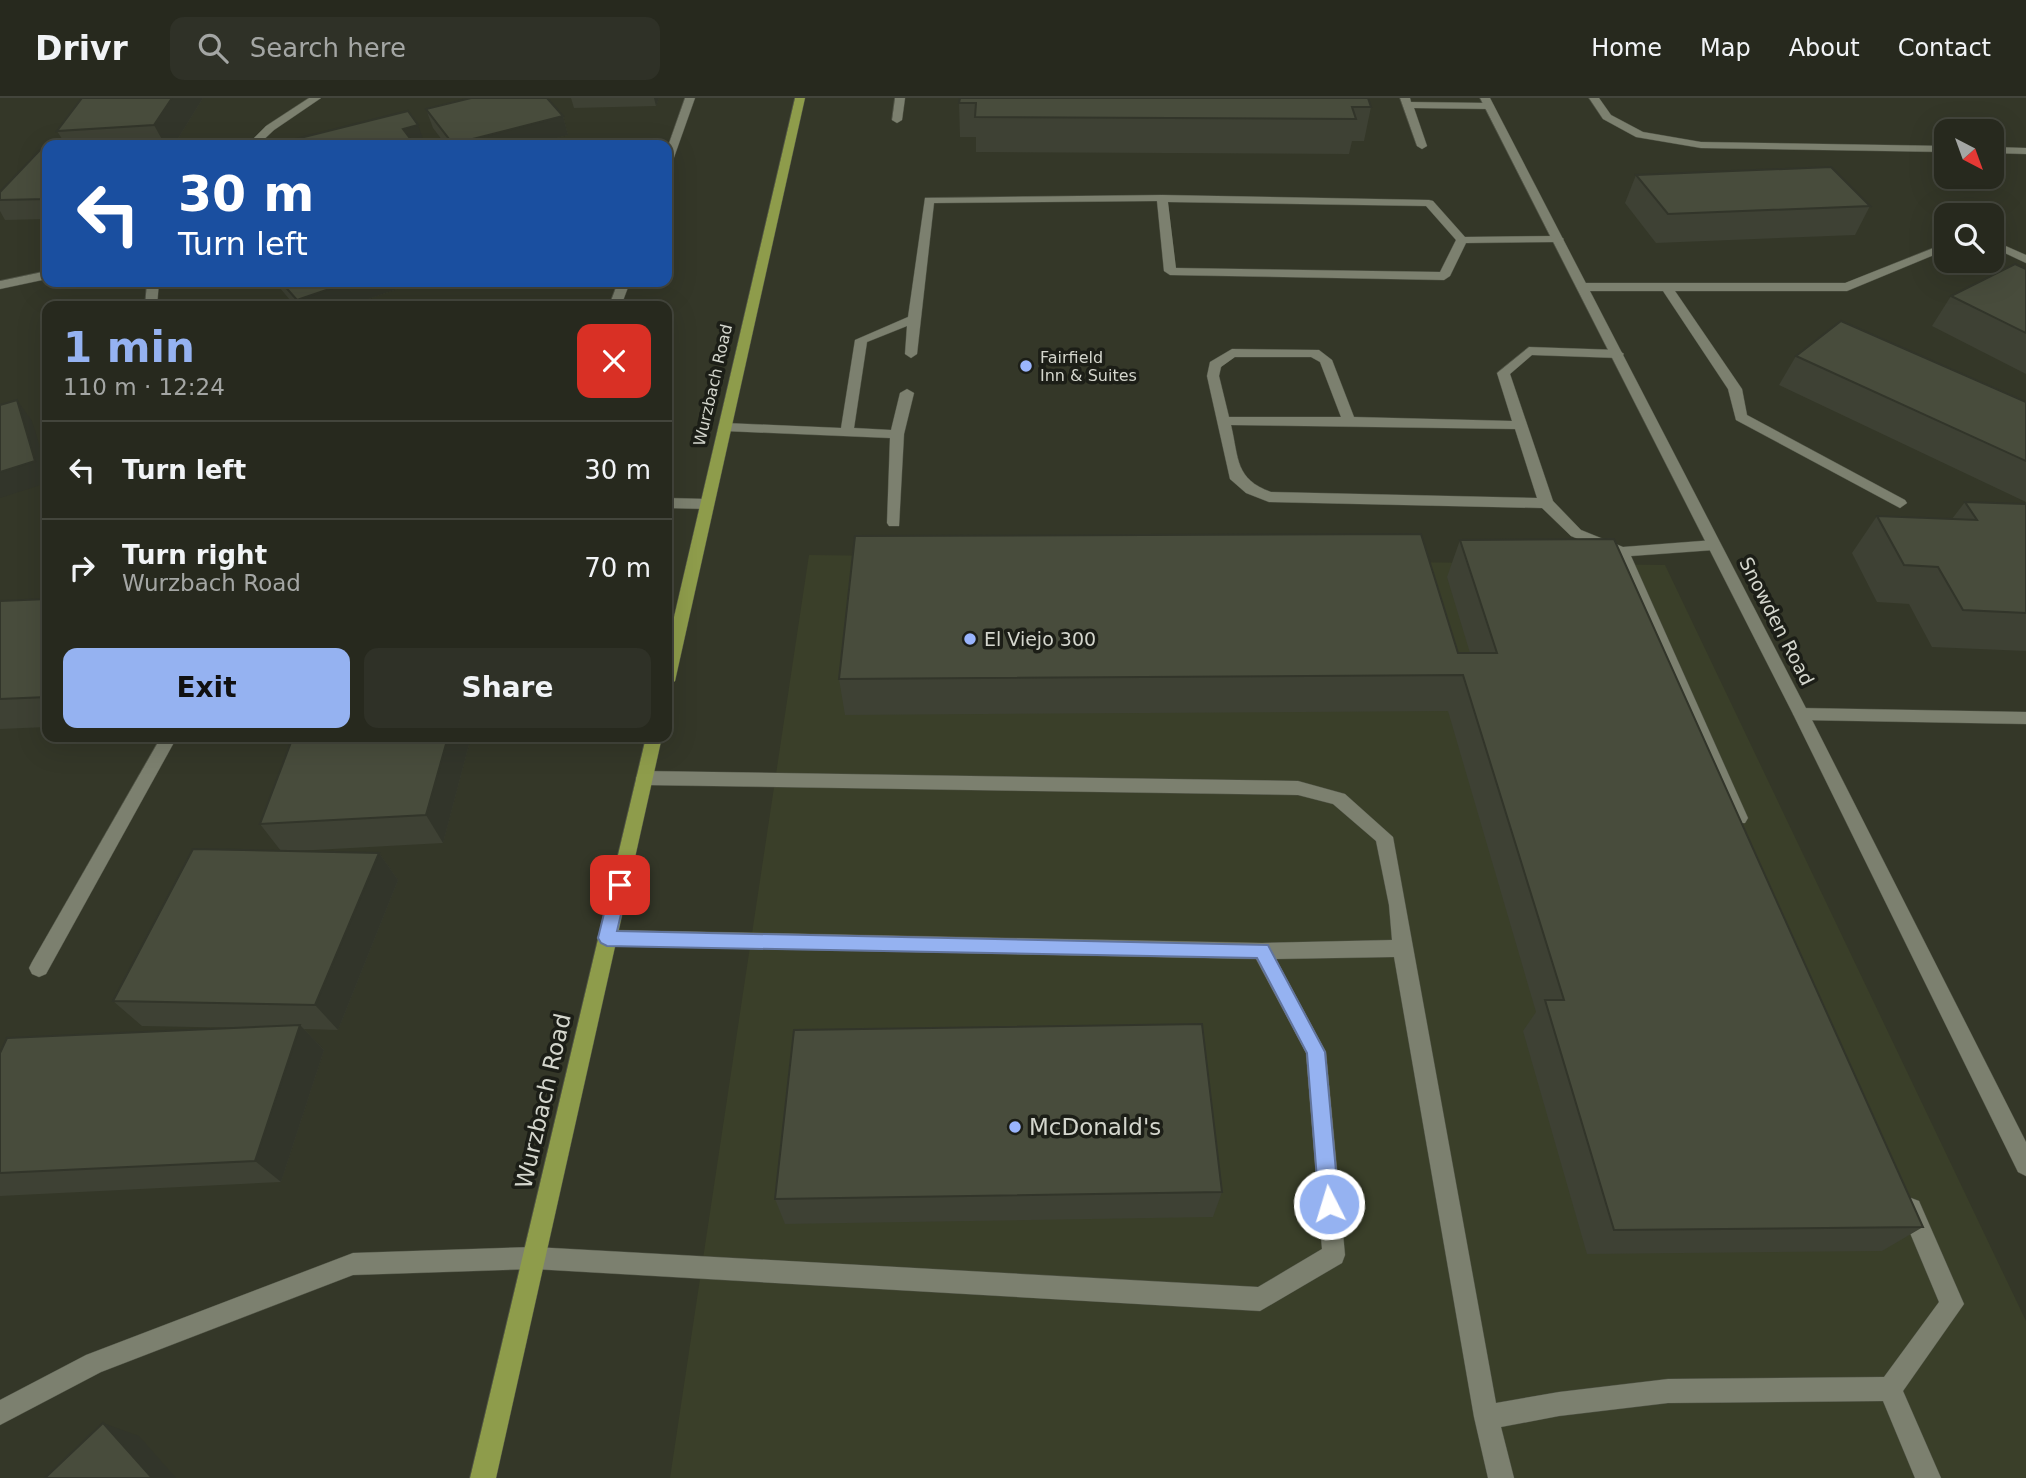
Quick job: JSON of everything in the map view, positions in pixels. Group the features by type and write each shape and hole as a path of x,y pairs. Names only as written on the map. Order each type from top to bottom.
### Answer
{"main road":[{"name":"Wurzbach Road","path":"672,659 800,98"},
{"name":"Wurzbach Road","path":"483,1478 653,742"}],"street":[{"path":"257,140 270,128 316,98"},
{"path":"671,140 690,98"},
{"path":"897,120 900,98"},
{"path":"1594,98 1607,117 1640,135 1701,145 1934,149"},
{"path":"1422,146 1406,102 1487,102"},
{"name":"Snowden Road","path":"1487,102 1801,714 2026,1165"},
{"path":"2004,150 2026,151"},
{"path":"1161,198 1170,271 1444,275 1462,240"},
{"path":"911,354 929,200 1161,198 1429,203 1462,240 1558,239"},
{"path":"2004,249 2026,259"},
{"path":"1584,287 1847,287 1934,251"},
{"path":"0,285 42,276"},
{"path":"1667,288 1735,388 1741,417 1899,503"},
{"path":"847,432 861,340 914,319"},
{"path":"1618,355 1528,351 1503,373 1546,503 1576,533 1622,552 1714,545"},
{"path":"1349,421 1326,360 1314,353 1232,353 1215,365 1213,376 1237,479 1251,490 1269,497 1546,503"},
{"path":"894,523 897,434 908,393"},
{"path":"1224,421 1520,425"},
{"path":"725,428 897,434"},
{"path":"672,503 707,504"},
{"path":"1622,552 1745,832"},
{"path":"1801,714 2026,718"},
{"path":"39,968 166,742"},
{"path":"645,778 1298,788 1339,799 1384,837 1486,1417 1501,1478"},
{"path":"607,938 1262,951 1402,948"},
{"path":"0,1413 94,1363 353,1264 534,1258 1260,1299 1334,1255 1316,1052 1262,951"},
{"path":"1890,1389 1952,1304 1902,1189"},
{"path":"1486,1417 1559,1404 1668,1391 1890,1389"},
{"path":"1890,1389 1928,1478"}],"shaded area":[{"path":"809,555 1665,565 2026,1321 2026,1478 670,1478"}],"building":[{"path":"82,98 172,98 154,125 57,131"},
{"path":"471,98 547,98 563,116 469,140 450,140 426,109"},
{"path":"960,98 1368,98 1371,107 1352,107 1356,119 975,117 976,103 959,103"},
{"path":"408,111 418,125 403,129 411,140 296,139"},
{"path":"42,150 42,199 0,200 0,192"},
{"path":"1831,167 1870,206 1668,214 1636,175"},
{"path":"2015,264 2026,269 2026,333 1951,296 1997,273 2004,273 2004,270"},
{"path":"285,287 335,287 297,300"},
{"path":"1841,321 2026,402 2026,461 1796,356"},
{"path":"17,400 35,461 0,472 0,405"},
{"path":"1965,502 2026,504 2026,613 1963,610 1938,567 1904,565 1877,516 1977,520"},
{"path":"1421,534 1458,653 1497,653 1460,540 1614,539 1923,1227 1614,1230 1545,1000 1564,1000 1463,675 839,679 855,536"},
{"path":"42,599 42,697 0,699 0,601"},
{"path":"291,742 447,742 426,815 260,824"},
{"path":"193,849 379,853 315,1005 113,1001"},
{"path":"1202,1024 1222,1192 775,1199 794,1030"},
{"path":"300,1025 255,1161 0,1173 0,1053 7,1038"},
{"path":"103,1423 152,1478 45,1478"}],"place":[{"name":"Fairfield Inn & Suites","path":"1026,366"},
{"name":"El Viejo 300","path":"970,639"},
{"name":"McDonald's","path":"1015,1127"}],"route":[{"path":"620,885 607,938 1262,951 1316,1052 1329,1204"}]}
